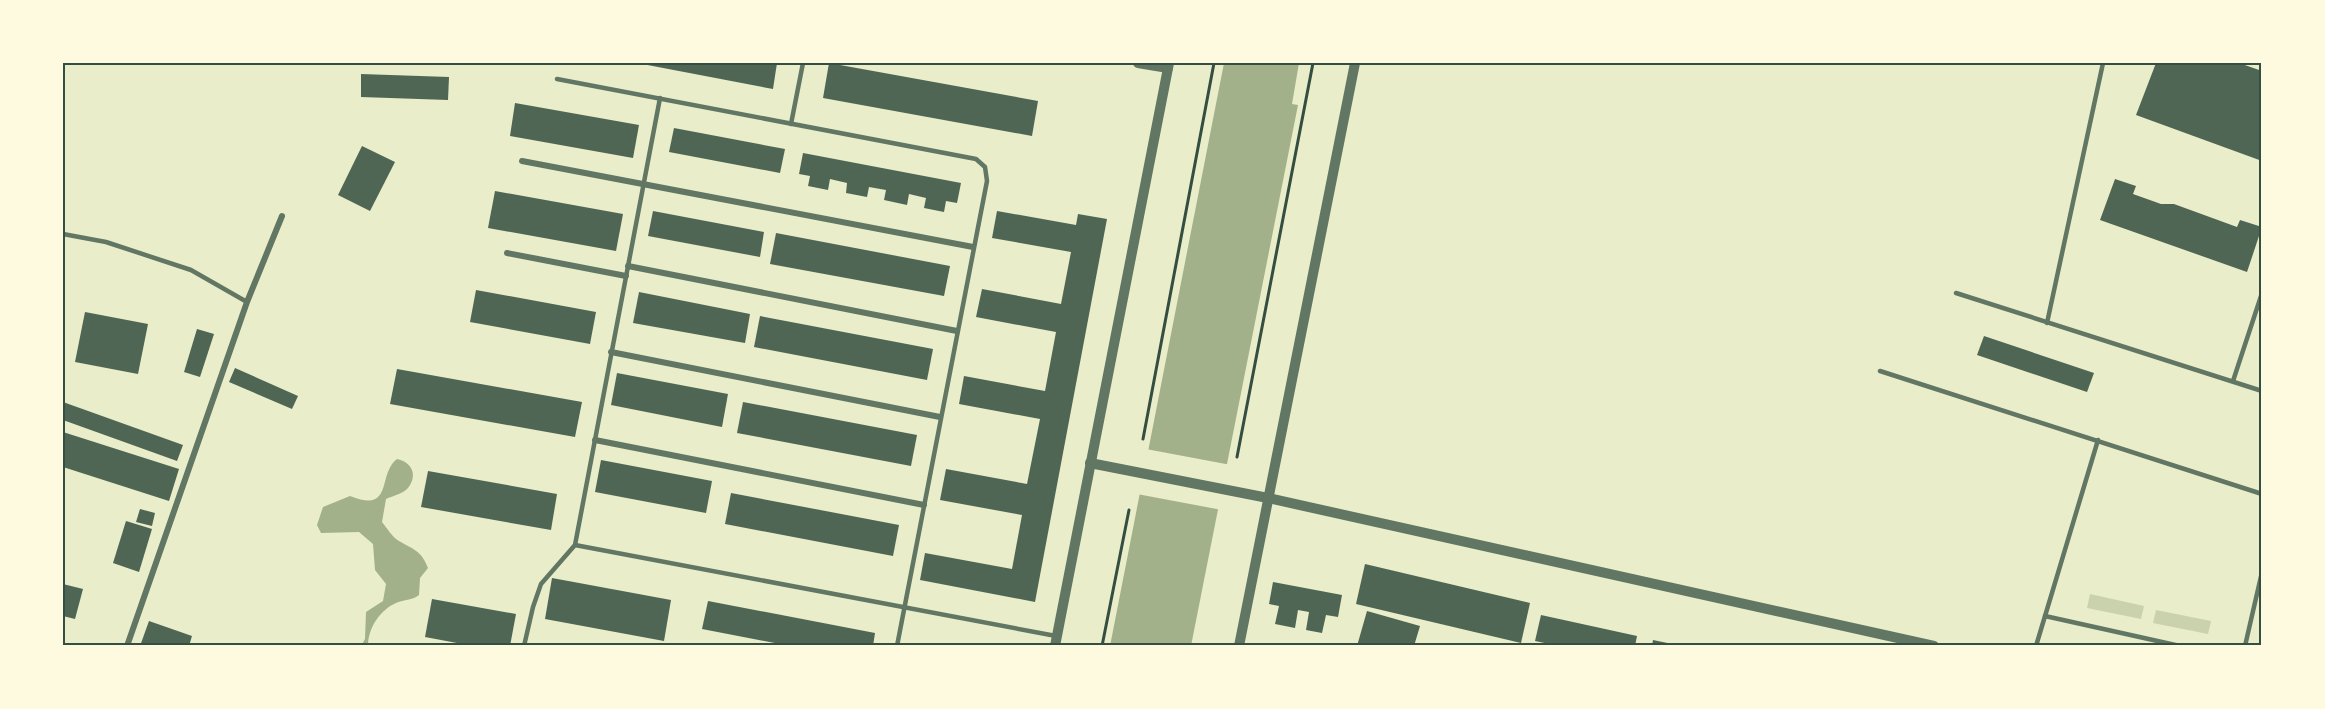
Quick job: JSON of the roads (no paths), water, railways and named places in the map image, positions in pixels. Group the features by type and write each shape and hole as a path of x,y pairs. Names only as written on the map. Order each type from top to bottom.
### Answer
{"street":[{"path":"1056,641 1168,66 1138,63"},
{"path":"1239,646 1355,63"},
{"path":"522,160 973,247"},
{"path":"127,646 247,302 282,216"},
{"path":"507,253 626,276"},
{"path":"628,266 957,331"},
{"path":"611,352 940,417"},
{"path":"595,440 924,505"},
{"path":"1090,463 1268,498 1934,646"}],"lane":[{"path":"791,124 803,63"},
{"path":"2047,322 2103,63"},
{"path":"556,79 976,159 985,167 987,181 897,646"},
{"path":"524,646 541,584 575,545 660,98"},
{"path":"63,234 106,242 191,270 247,302"},
{"path":"2233,381 2262,292"},
{"path":"1956,293 2262,391"},
{"path":"1880,371 2262,494"},
{"path":"2036,646 2098,440"},
{"path":"575,545 904,607 1056,641"},
{"path":"2244,646 2262,572"},
{"path":"2045,616 2180,646"}]}
